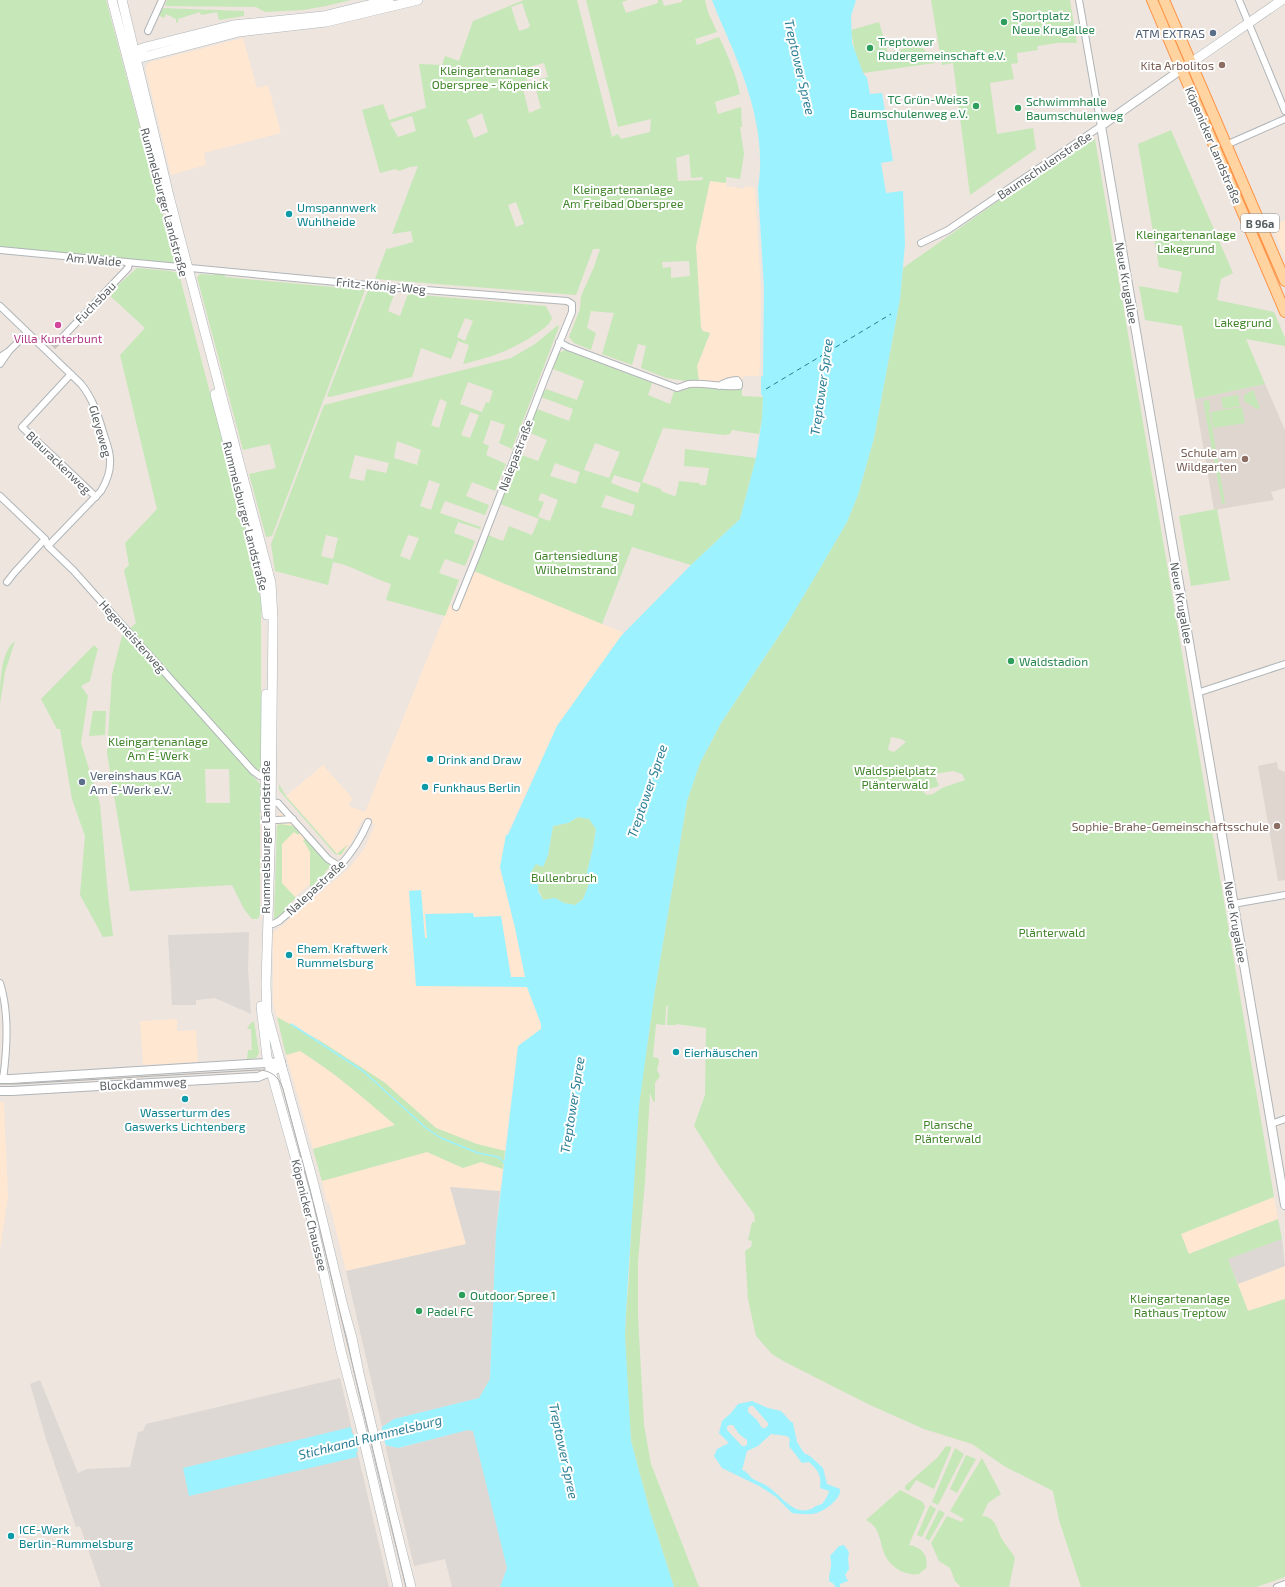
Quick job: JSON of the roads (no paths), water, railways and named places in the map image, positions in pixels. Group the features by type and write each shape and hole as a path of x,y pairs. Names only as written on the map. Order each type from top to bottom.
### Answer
{"main road":[{"name":"Rummelsburger Landstraße","path":"112,0 263,552 272,591 271,802 268,818 260,983 264,1012"},
{"name":"Rummelsburger Landstraße","path":"122,0 264,584 267,612 265,776 268,818 269,924 264,1012"},
{"path":"136,55 232,26 323,16 389,0"},
{"path":"127,57 239,32 326,22 418,0"},
{"name":"Köpenicker Landstraße","path":"1152,0 1226,145 1285,281"},
{"name":"Köpenicker Landstraße","path":"1164,0 1206,129 1285,312"},
{"name":"Baumschulenstraße","path":"1186,67 1282,0"},
{"name":"Köpenicker Chaussee","path":"264,1012 271,1073 306,1195 340,1346 369,1460 398,1587"},
{"name":"Köpenicker Chaussee","path":"264,1012 282,1064 314,1185 411,1587"}],"street":[{"path":"148,32 162,0"},
{"name":"Neue Krugallee","path":"1079,0 1285,1206"},
{"path":"1239,0 1285,111"},
{"name":"Baumschulenstraße","path":"921,243 948,230 1186,67"},
{"path":"1226,145 1285,119"},
{"name":"Am Walde","path":"0,250 186,268"},
{"name":"Fuchsbau","path":"58,341 128,268 129,262"},
{"name":"Fritz-König-Weg","path":"186,268 568,301 572,304"},
{"name":"Nalepastraße","path":"456,607 572,312 572,304"},
{"name":"Gleyeweg","path":"0,306 71,374 89,394 96,407 110,457 110,470 106,483 96,497 48,546"},
{"path":"0,364 27,333"},
{"path":"560,342 568,347 677,388 690,384 719,386"},
{"path":"48,352 53,347"},
{"path":"0,357 9,352"},
{"name":"Blaurackenweg","path":"71,374 22,427 96,497"},
{"name":"Hegemeisterweg","path":"0,496 45,539 48,546 76,574 253,771 260,776 265,776"},
{"path":"0,506 5,501"},
{"path":"7,582 45,539"},
{"path":"1197,693 1285,664"},
{"path":"271,802 278,803 328,859 340,866"},
{"path":"268,818 276,820 293,819"},
{"name":"Nalepastraße","path":"269,924 279,921 334,873 359,843 368,822"},
{"path":"1233,904 1285,895"},
{"path":"0,983 4,998 6,1036 1,1079"},
{"name":"Blockdammweg","path":"269,1063 282,1064 271,1073 258,1077 1,1091 1,1079 269,1063"},
{"path":"1271,1124 1285,1118"},
{"path":"1277,1587 1285,1584"}],"water":[{"path":"712,0 856,0 851,16 852,43 863,73 867,78 870,94 882,93 893,161 881,163 886,193 903,191 905,244 900,299 874,438 858,495 847,522 788,622 721,723 700,763 687,801 654,996 639,1106 625,1336 631,1441 650,1512 674,1587 500,1587 507,1568 473,1431 468,1430 398,1448 385,1445 356,1452 357,1457 189,1496 183,1468 351,1427 352,1434 382,1427 394,1419 479,1398 490,1379 496,1232 518,1046 541,1029 541,1024 527,987 416,986 409,891 421,890 425,938 427,938 425,914 473,913 474,917 501,916 511,977 525,977 500,867 506,835 508,835 557,726 621,636 691,565 740,519 756,458 762,419 763,397 761,394 761,377 763,376 764,288 758,188 760,157 757,126 749,95 736,57","holes":["578,817 589,819 596,829 587,872 589,884 583,899 575,905 564,903 555,898 543,900 538,891 538,883 531,872 536,864 543,867 548,855 553,826 568,823"]},
{"path":"752,1401 768,1408 781,1411 793,1423 797,1442 804,1453 810,1456 823,1468 827,1484 840,1489 839,1496 833,1503 817,1513 792,1513 776,1497 761,1487 722,1468 714,1456 717,1449 729,1443 719,1433 722,1421 738,1404","holes":["753,1406 768,1423 768,1426 762,1428 757,1420 748,1412 748,1408","729,1425 733,1425 739,1434 747,1440 747,1445 742,1446 727,1430","771,1434 787,1436 790,1439 789,1446 802,1463 809,1462 817,1471 820,1477 820,1488 829,1491 822,1504 809,1510 796,1509 767,1486 753,1479 747,1472 742,1470 747,1451 758,1446"]},
{"path":"844,1545 849,1552 849,1569 845,1575 848,1581 840,1584 840,1587 835,1587 834,1584 829,1581 831,1566 830,1556 839,1546"}],"waterway":[{"path":"291,1024 363,1071 426,1128 441,1138 478,1153 500,1158 504,1163"}],"tunnel":[{"path":"53,347 59,341"}],"tram line":[{"path":"0,1084 258,1070 267,1071 277,1078 283,1089 316,1213 406,1587"}],"place":[{"name":"Sportplatz Neue Krugallee","path":"1004,22"},
{"name":"ATM EXTRAS","path":"1213,33"},
{"name":"Treptower Rudergemeinschaft e.V.","path":"870,48"},
{"name":"Kita Arbolitos","path":"1222,65"},
{"name":"TC Grün-Weiss Baumschulenweg e.V.","path":"976,106"},
{"name":"Schwimmhalle Baumschulenweg","path":"1018,108"},
{"name":"Umspannwerk Wuhlheide","path":"289,214"},
{"name":"Villa Kunterbunt","path":"58,325"},
{"name":"Schule am Wildgarten","path":"1245,459"},
{"name":"Waldstadion","path":"1011,661"},
{"name":"Drink and Draw","path":"430,759"},
{"name":"Vereinshaus KGA Am E-Werk e.V.","path":"82,782"},
{"name":"Funkhaus Berlin","path":"425,787"},
{"name":"Sophie-Brahe-Gemeinschaftsschule","path":"1277,826"},
{"name":"Ehem. Kraftwerk Rummelsburg","path":"289,955"},
{"name":"Eierhäuschen","path":"676,1052"},
{"name":"Wasserturm des Gaswerks Lichtenberg","path":"185,1099"},
{"name":"Outdoor Spree 1","path":"462,1295"},
{"name":"Padel FC","path":"419,1311"},
{"name":"ICE-Werk Berlin-Rummelsburg","path":"11,1536"}],"water label":[{"name":"Treptower Spree","path":"800,67"},
{"name":"Treptower Spree","path":"821,387"},
{"name":"Treptower Spree","path":"647,791"},
{"name":"Treptower Spree","path":"572,1105"},
{"name":"Stichkanal Rummelsburg","path":"370,1437"},
{"name":"Treptower Spree","path":"564,1451"}],"park label":[{"name":"Kleingartenanlage Oberspree - Köpenick","path":"490,77"},
{"name":"Kleingartenanlage Am Freibad Oberspree","path":"623,196"},
{"name":"Kleingartenanlage Lakegrund","path":"1186,241"},
{"name":"Lakegrund","path":"1243,322"},
{"name":"Gartensiedlung Wilhelmstrand","path":"576,562"},
{"name":"Kleingartenanlage Am E-Werk","path":"158,748"},
{"name":"Waldspielplatz Plänterwald","path":"895,777"},
{"name":"Bullenbruch","path":"564,877"},
{"name":"Plänterwald","path":"1052,932"},
{"name":"Plansche Plänterwald","path":"948,1131"},
{"name":"Kleingartenanlage Rathaus Treptow","path":"1180,1305"}]}
